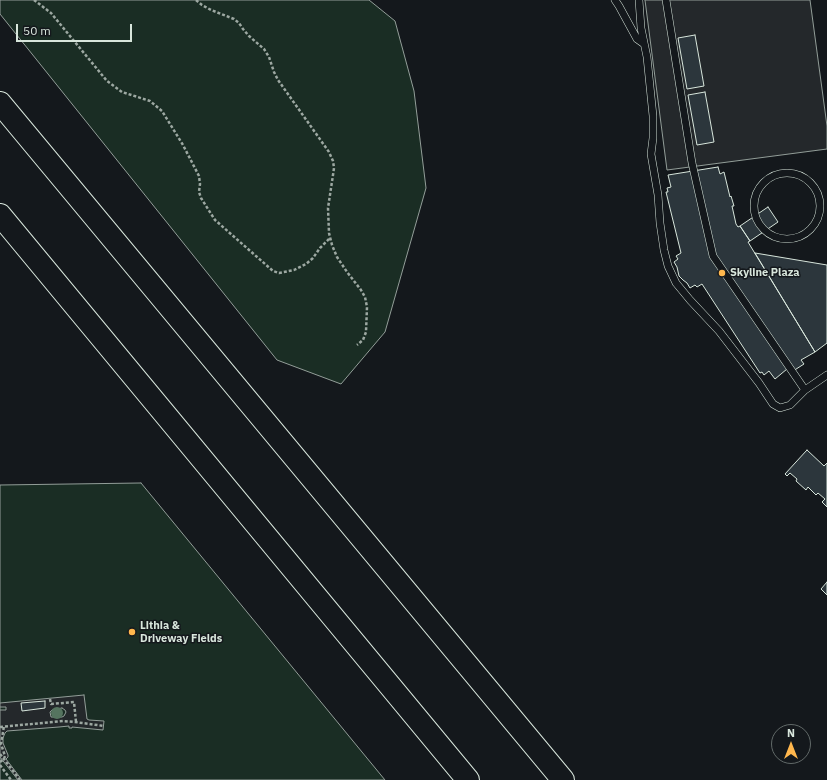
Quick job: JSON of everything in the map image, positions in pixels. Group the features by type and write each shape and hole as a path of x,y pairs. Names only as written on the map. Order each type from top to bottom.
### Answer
{"highway":[{"path":"0,103 563,780"},
{"path":"0,216 468,780"}],"lane":[{"path":"615,0 637,39 644,44"},
{"path":"638,0 654,116 651,154 658,195 660,223 668,266 676,283 723,336 773,404 780,408 790,405 805,390 827,375"},
{"path":"666,0 692,164 713,256 805,390"},
{"path":"790,173 800,175 810,182 816,190 820,200 820,211 817,221 811,229 802,236 792,239 781,238 771,235 762,228 756,218 754,207 755,196 760,186 768,178 778,174 790,173"}],"path":[{"path":"34,0 51,13 107,81 122,92 150,101 162,111 184,145 199,176 199,192 201,198 215,220 273,272 279,273 294,270 306,264 330,238"},
{"path":"196,0 211,10 234,19 249,36 264,49 269,57 278,80 329,152 334,168 328,208 330,238 338,257 361,290 367,306 366,332 363,340 357,345"},
{"path":"50,699 50,704 74,702 76,722"},
{"path":"0,727 49,722 76,722 104,726"},
{"path":"0,762 4,759 5,754 1,744 4,726"},
{"path":"0,754 20,780"},
{"path":"0,765 11,780"}],"green space":[{"path":"0,0 369,0 395,21 414,91 426,188 385,332 341,384 277,360 0,14"},
{"name":"Lithia & Driveway Fields","path":"141,483 385,780 0,780 0,485"}],"shaded area":[{"path":"645,0 810,0 827,126 827,149 667,170"},
{"path":"84,695 87,719 104,721 103,730 69,728 69,726 7,731 3,738 3,743 8,755 6,759 22,780 18,780 0,757 0,710 6,710 6,707 0,707 0,703","holes":["62,708 66,712 64,716 51,717 50,712 52,710"]}],"building":[{"path":"695,35 704,86 687,89 678,38"},
{"path":"705,92 714,142 697,145 688,95"},
{"name":"Skyline Plaza","path":"718,167 720,174 724,172 730,197 731,196 734,206 732,206 736,224 738,227 740,226 750,241 748,242 815,352 801,360 804,364 790,373 787,369 775,379 769,371 764,375 762,372 760,373 702,284 697,287 695,285 690,288 679,276 674,262 678,259 676,256 681,253 666,192 668,192 667,188 671,187 668,175"},
{"path":"768,207 778,222 750,241 740,226"},
{"path":"755,253 827,265 827,343 815,352"},
{"path":"807,450 824,466 827,463 827,507 822,502 825,499 818,493 816,495 808,487 806,490 790,473 787,476 785,474"},
{"path":"827,582 827,595 821,589"},
{"path":"45,701 45,708 22,711 21,703"}],"place":[{"name":"Skyline Plaza","path":"722,273"},
{"name":"Lithia & Driveway Fields","path":"132,632"}]}
